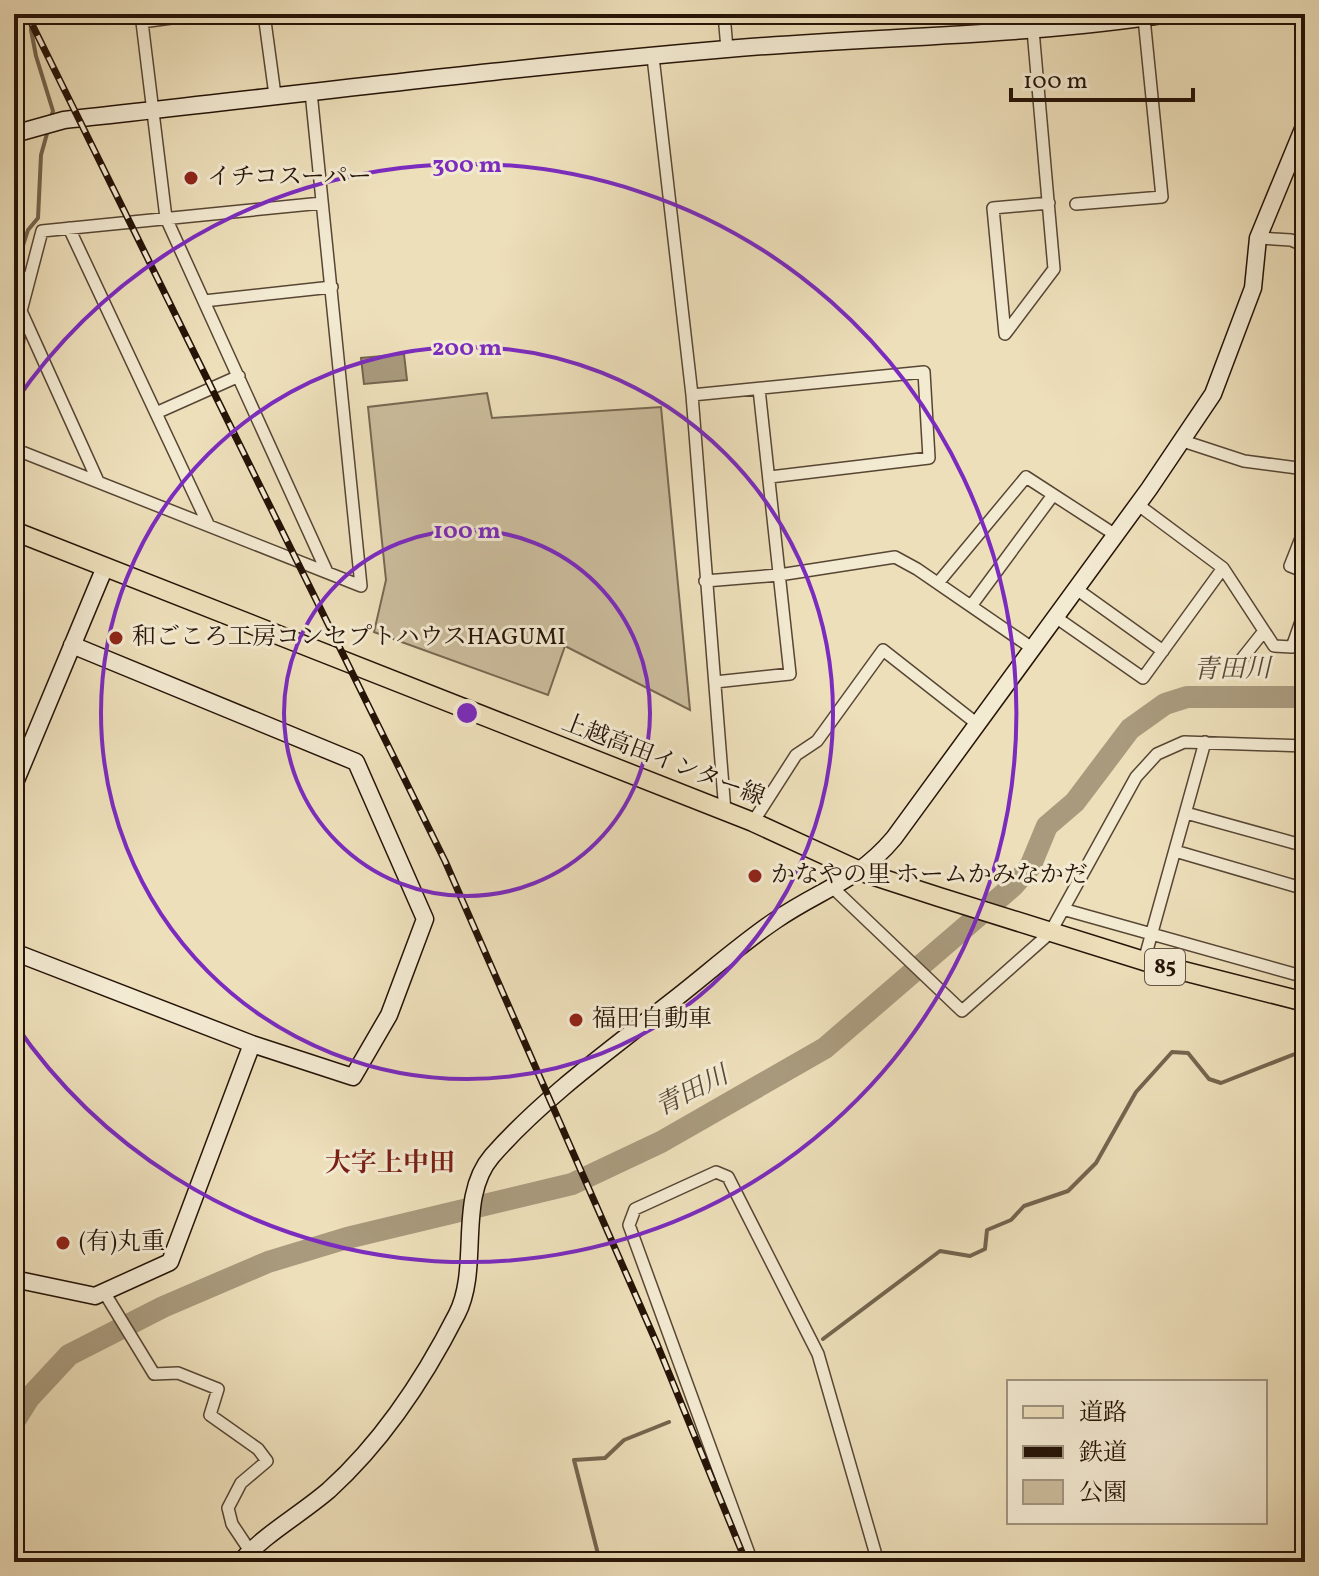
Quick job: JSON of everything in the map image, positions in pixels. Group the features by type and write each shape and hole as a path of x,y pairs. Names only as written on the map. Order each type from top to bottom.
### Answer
{"main road":[{"name":"上越高田インター線","path":"14,531 753,822 862,872 1144,961 1305,1002"}],"street":[{"path":"200,14 142,18 166,218 327,572"},
{"path":"264,14 275,95"},
{"path":"724,14 727,49"},
{"path":"16,132 64,120 275,95 727,49 1033,30 1168,14"},
{"path":"1076,204 1162,197 1144,18"},
{"path":"1033,30 1049,203 1054,269 1005,334 993,208 1049,203"},
{"path":"653,57 692,395 725,812"},
{"path":"311,92 361,586 97,479 17,450 17,356 22,276 42,231 322,203"},
{"path":"104,1292 154,1374 178,1373 218,1389 210,1415 258,1449 267,1461 241,1483 228,1508 245,1557 328,1491 363,1455 437,1352 459,1309 469,1266 474,1202 486,1164 528,1120 733,951 793,908 862,872 894,838 1183,441 1213,394 1253,288 1258,238 1305,124"},
{"path":"69,228 208,524"},
{"path":"1258,238 1291,240 1305,246"},
{"path":"204,301 332,287"},
{"path":"21,311 97,479"},
{"path":"692,395 924,372 929,458 770,477"},
{"path":"156,413 239,376"},
{"path":"715,682 790,674 759,389"},
{"path":"1183,441 1244,461 1305,469"},
{"path":"938,583 1026,477 1114,534"},
{"path":"971,606 1053,495"},
{"path":"1305,502 1303,533 1290,566 1305,572"},
{"path":"1137,504 1223,568 1274,646 1292,647 1305,610"},
{"path":"705,581 779,575 895,557 1032,648"},
{"path":"14,785 105,567"},
{"path":"1054,616 1143,678 1223,568"},
{"path":"1075,588 1163,651"},
{"path":"1237,665 1264,631"},
{"path":"14,952 252,1044 353,1077 389,1015 425,919 356,762 72,645"},
{"path":"753,822 796,755 817,741 883,650 976,723"},
{"path":"832,887 962,1011 1050,933 1066,910 1146,763 1170,746 1205,742 1305,746"},
{"path":"1144,961 1205,742"},
{"path":"1186,813 1305,846"},
{"path":"1175,851 1305,889"},
{"path":"1066,910 1305,977"},
{"path":"14,1279 95,1296 170,1262 252,1044"},
{"path":"752,1562 629,1225 635,1209 716,1172 728,1177 818,1354 878,1562"}],"green space":[{"path":"487,393 492,418 661,407 690,710 565,646 548,695 374,632 386,580 368,407"}],"shaded area":[{"path":"404,354 407,380 364,384 361,358"}],"waterway":[{"path":"33,14 31,30 53,111 51,117"},
{"path":"14,273 28,230 38,218 41,155 48,130"},
{"name":"青田川","path":"14,1422 29,1398 69,1355 163,1307 268,1262 347,1238 572,1184 661,1142 825,1048 1013,886 1030,867 1047,826 1075,802 1130,729 1165,704 1187,697 1305,697"},
{"path":"823,1339 940,1251 970,1256 985,1249 987,1230 1011,1220 1024,1206 1068,1191 1096,1163 1136,1092 1172,1052 1188,1053 1209,1079 1221,1083 1305,1050"},
{"path":"600,1562 574,1460 605,1458 624,1440 669,1422"}],"railway":[{"path":"27,14 445,861 657,1344 746,1562"}],"place":[{"name":"イチコスーパー","path":"191,178"},
{"name":"和ごころ工房コンセプトハウスHAGUMI","path":"116,638"},
{"name":"かなやの里 ホームかみなかだ","path":"755,876"},
{"name":"福田自動車","path":"576,1020"},
{"name":"(有)丸重","path":"63,1243"}],"district":[{"name":"大字上中田","path":"390,1164"}]}
